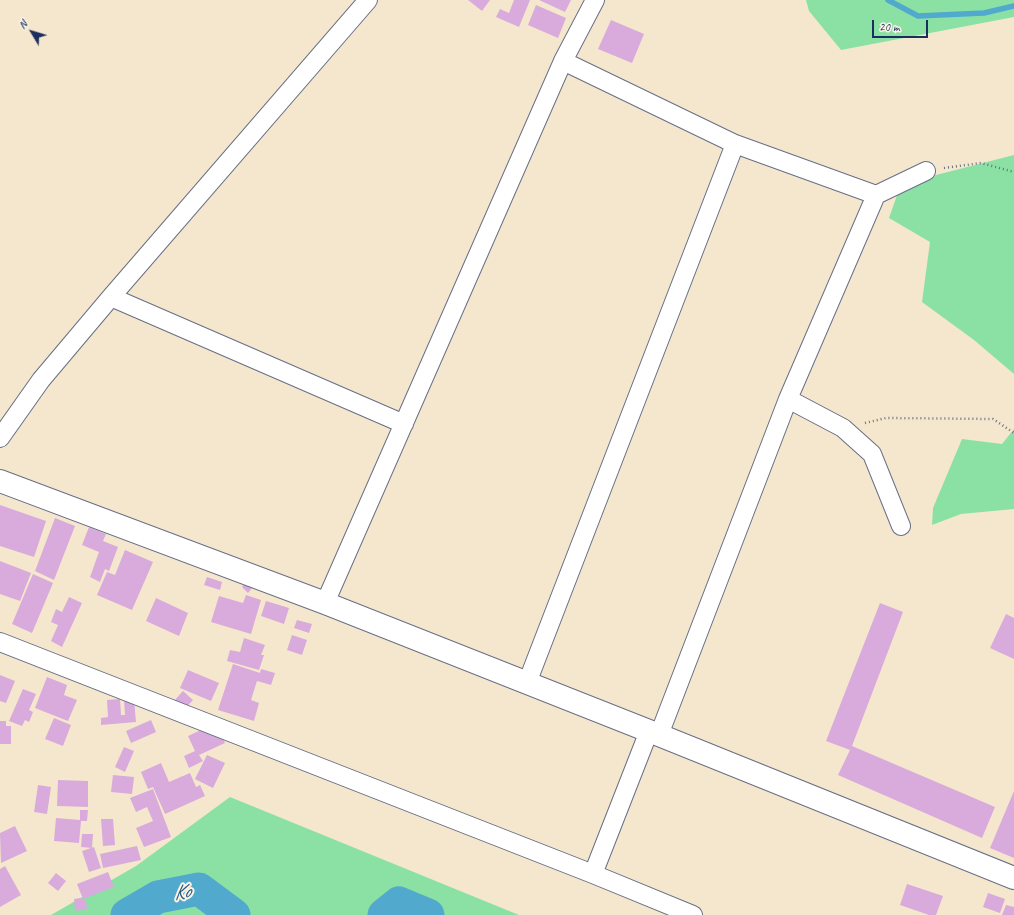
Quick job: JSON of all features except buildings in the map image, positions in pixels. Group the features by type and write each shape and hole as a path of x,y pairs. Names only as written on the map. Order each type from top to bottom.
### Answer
{"main road":[{"path":"0,481 325,603 654,733 1014,878"}],"street":[{"path":"0,438 41,380 368,0"},
{"path":"325,603 563,61 595,0"},
{"path":"563,61 735,144 876,195"},
{"path":"527,683 735,144"},
{"path":"593,874 654,733 788,399 876,195 926,171"},
{"path":"111,297 404,424"},
{"path":"788,399 843,428 872,454 901,526"},
{"path":"0,642 593,874 693,915"}],"path":[{"path":"926,171 981,164 1014,172"},
{"path":"843,428 886,418 993,418 1014,433"}],"green space":[{"path":"806,0 1014,0 1014,17 841,50 809,11"},
{"path":"1014,155 1014,374 974,340 922,302 930,242 889,218 901,184"},
{"path":"1014,429 1014,509 961,514 932,525 933,508 962,439 1002,444"},
{"path":"230,797 519,915 51,915 136,866"}],"waterway":[{"path":"888,0 918,16 984,13 1014,6"},
{"name":"Ko","path":"127,915 158,897 199,889 234,915"},
{"name":"Ko","path":"384,915 399,903 428,915"}]}
